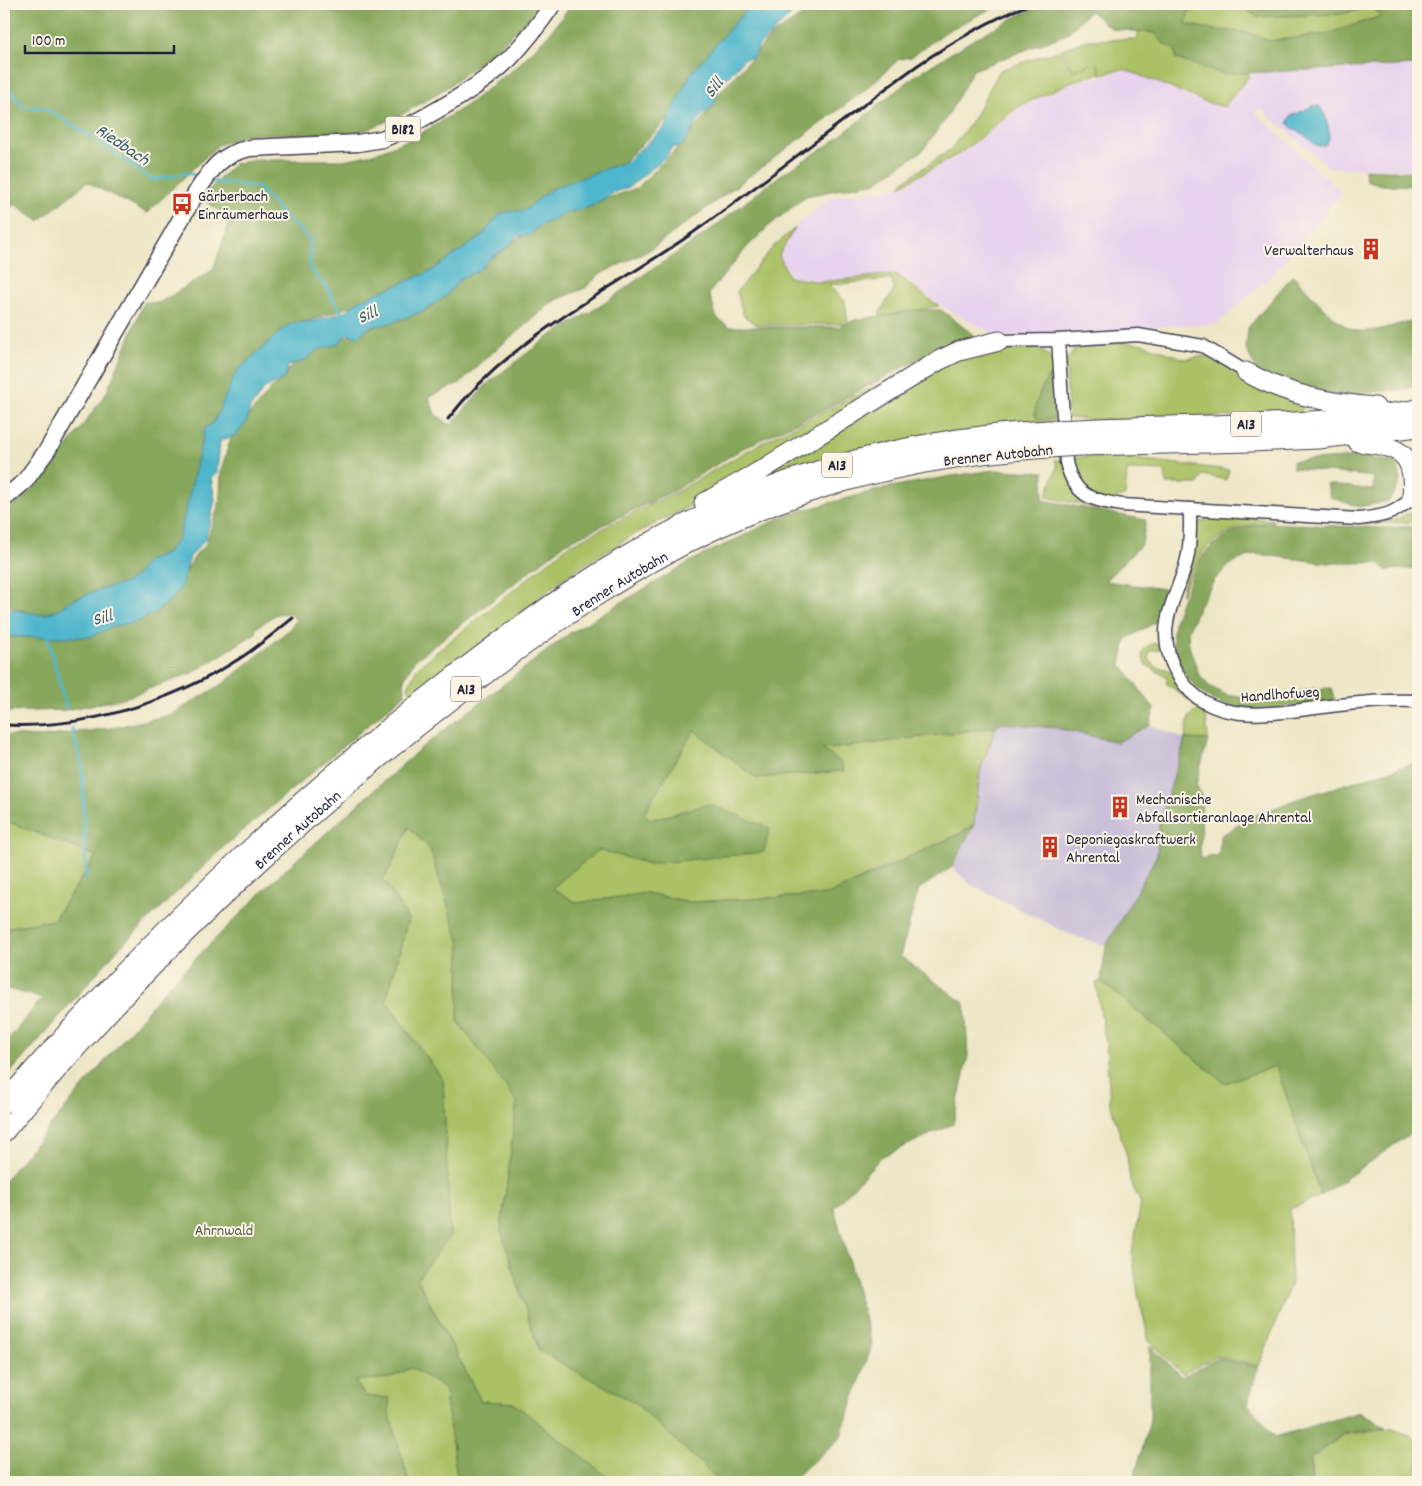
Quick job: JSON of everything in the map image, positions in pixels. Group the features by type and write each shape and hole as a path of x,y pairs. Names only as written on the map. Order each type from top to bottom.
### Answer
{"highway":[{"path":"641,548 683,516 760,471 938,361 959,351 999,341"},
{"path":"1246,372 1282,390 1322,401 1417,415"},
{"name":"Brenner Autobahn","path":"4,1104 94,1002 172,922 297,804 371,741 477,658 588,579 683,524 769,487 845,462 928,444 993,434 1048,439 1417,415"},
{"name":"Brenner Autobahn","path":"1080,437 1251,442 1331,438 1417,415"},
{"path":"1331,438 1375,444 1395,449 1408,461 1412,471 1415,494"},
{"name":"Brenner Autobahn","path":"4,1132 54,1073 145,974 274,850 433,714 509,656 608,587 708,532 764,508 822,488 924,462 990,453 1048,439"}],"main road":[{"name":"B182","path":"4,499 25,481 48,449 196,193 213,168 227,155 250,148 370,142 394,134 473,88 492,74 527,40 553,4"}],"street":[{"path":"999,341 1138,336 1203,346 1246,372"},
{"path":"1058,340 1068,474 1073,483 1086,496 1102,502 1122,505 1359,519 1382,516 1399,510 1415,494"},
{"name":"Handlhofweg","path":"1190,509 1188,558 1168,617 1166,638 1168,652 1176,672 1182,682 1195,696 1207,704 1222,710 1249,714 1369,702 1418,701"}],"shaded area":[{"path":"1418,66 1418,170 1329,167 1260,108 1255,112 1342,193 1274,273 1217,324 1000,337 943,307 897,273 820,281 791,276 780,256 797,224 833,197 901,187 963,153 1019,108 1072,83 1125,70 1199,101 1224,108 1254,73"},
{"path":"1003,723 1056,728 1117,742 1150,725 1185,739 1159,826 1157,855 1106,946 1069,934 989,894 970,884 952,867 974,824 980,770 996,727"}],"green space":[{"path":"4,4 539,4 529,18 499,47 449,86 403,114 366,130 342,134 247,134 218,145 147,213 87,182 39,221 16,205 4,207"},
{"path":"572,4 759,4 704,61 668,119 612,173 402,287 286,328 233,390 185,537 158,566 95,603 37,615 4,605 4,514 44,479 107,392 144,302 159,303 213,270 226,233 229,217 201,198 234,164 252,160 344,160 373,154 415,137 464,107 516,67 548,35"},
{"path":"820,4 1000,4 947,31 911,57 899,59 864,91 650,250 600,274 585,288 554,301 486,358 462,382 429,397 435,414 451,425 487,384 547,338 602,305 697,240 782,174 830,144 916,75 976,38 1023,13 1050,4 1235,4 1189,11 1186,24 1214,30 1251,33 1269,41 1327,34 1381,16 1373,7 1340,14 1257,17 1239,4 1418,4 1418,8 1411,9 1413,16 1418,16 1418,65 1223,74 1176,59 1175,48 1165,45 1155,33 1112,29 1090,11 1067,34 973,70 947,117 922,151 876,182 806,196 770,225 746,248 709,293 716,317 729,327 839,327 855,320 915,310 941,310 975,336 934,351 823,410 745,447 675,490 566,543 414,661 404,679 405,694 227,844 118,949 4,1080 4,1045 42,998 4,988 4,928 54,920 96,856 4,820 4,735 42,737 111,728 171,715 224,683 289,630 296,620 290,613 276,614 256,628 256,633 194,672 125,698 66,710 4,712 4,635 182,578 197,553 205,546 220,501 221,470 232,434 298,359 316,348 420,310 500,249 556,216 637,188 683,142 706,115 714,99 772,35"},
{"path":"1239,4 1257,17 1340,14 1373,7 1381,16 1327,34 1269,41 1251,33 1214,30 1186,24 1188,11"},
{"path":"1139,28 1181,31 1206,58 1250,75 1224,107 1203,101 1124,69 1101,74 1097,62 1100,73 1071,82 1018,107 962,152 900,186 904,181 951,149 975,116 1000,70 1058,51 1074,71 1091,64 1075,70 1060,50 1086,40 1137,39"},
{"path":"1365,169 1418,172 1418,186 1381,185 1366,180"},
{"path":"795,228 779,255 789,277 820,282 896,274 939,306 880,317 880,312 894,290 892,279 829,285 845,301 848,324 757,325 743,315 737,291 773,247"},
{"path":"1293,275 1324,308 1350,329 1372,331 1418,319 1418,386 1397,390 1316,398 1258,373 1246,349 1248,328"},
{"path":"1125,342 1143,344 1185,359 1209,355 1302,401 1301,415 1096,420 1068,418 1066,362 1075,349 1088,345"},
{"path":"959,344 999,346 1006,350 1037,348 1048,355 1053,366 1059,420 705,498 635,534 568,575 414,697 408,687 417,668 568,546 678,491 761,443"},
{"path":"1050,375 1054,388 1053,419 1038,420 1035,414 1036,404 1043,386"},
{"path":"1085,457 1135,459 1229,470 1226,480 1202,475 1198,484 1166,484 1165,471 1127,470 1125,496 1114,499 1113,511 1046,497 1057,467 1055,460"},
{"path":"1363,457 1395,462 1400,474 1400,482 1389,501 1359,507 1330,497 1327,484 1373,490 1374,477 1293,468 1293,461"},
{"name":"Ahrnwald","path":"994,470 1044,472 1043,500 1146,520 1142,544 1105,581 1164,589 1156,622 1126,639 1121,665 1154,708 1150,725 1117,742 1056,728 1003,723 996,727 823,750 842,763 844,771 756,778 694,730 644,813 651,820 709,804 770,828 764,852 650,864 598,850 552,888 577,903 647,893 690,902 827,895 961,833 974,824 952,867 919,889 900,956 965,1004 968,1056 953,1124 881,1157 834,1208 872,1345 840,1438 789,1482 721,1482 634,1402 539,1351 501,1231 517,1102 458,1021 460,944 430,849 409,827 384,880 408,919 386,1001 443,1080 450,1235 417,1279 481,1401 513,1403 614,1482 458,1482 444,1387 411,1368 390,1378 355,1381 365,1396 389,1398 389,1412 409,1482 4,1482 4,1181 168,986 274,880 420,749 570,633 691,561 786,515 885,488"},
{"path":"1418,510 1418,522 1365,524 1395,520"},
{"path":"1227,516 1273,520 1273,522 1254,525 1227,533 1212,543 1198,560 1181,595 1198,523 1210,518"},
{"path":"1265,523 1384,528 1418,526 1418,568 1386,570 1379,563 1328,563 1255,554 1233,562 1215,579 1200,604 1188,631 1189,646 1199,675 1209,686 1226,695 1246,698 1269,697 1313,689 1331,688 1335,701 1264,709 1237,708 1225,705 1205,695 1197,688 1183,670 1178,659 1173,637 1175,618 1201,558 1215,544 1228,535 1241,529"},
{"path":"1153,643 1160,646 1158,650 1152,650 1148,656 1153,664 1173,673 1199,703 1205,715 1208,740 1185,739 1189,717 1197,709 1190,701 1166,683 1168,678 1145,664 1142,655 1145,648"},
{"path":"996,727 980,770 974,824 961,833 827,895 690,902 647,893 577,903 552,888 598,850 650,864 709,804 650,820 644,813 694,729 756,778 842,763 822,750"},
{"path":"1185,739 1208,740 1196,784 1202,798 1200,859 1219,855 1220,836 1254,816 1297,799 1418,762 1418,1128 1321,1196 1276,1066 1225,1083 1101,981 1106,946 1157,855 1159,826"},
{"path":"4,820 96,856 53,920 4,928"},
{"path":"409,827 430,849 460,944 458,1021 517,1101 501,1231 539,1351 634,1402 721,1482 614,1482 513,1403 481,1401 417,1278 450,1235 443,1080 386,1001 408,919 384,880"},
{"path":"1101,981 1225,1083 1276,1066 1321,1196 1290,1209 1291,1283 1259,1366 1216,1356 1183,1374 1149,1341 1138,1294 1132,1253 1141,1203 1130,1181 1127,1156 1110,1103 1106,1046 1096,983"},
{"path":"1150,1345 1182,1377 1217,1358 1258,1367 1248,1404 1275,1437 1360,1412 1386,1427 1343,1434 1310,1458 1311,1482 1133,1482 1150,1421"},
{"path":"411,1368 444,1387 458,1482 409,1482 389,1412 389,1398 364,1396 354,1380 390,1378"},
{"path":"1390,1428 1412,1436 1418,1442 1418,1472 1393,1482 1312,1482 1311,1459 1343,1435"}],"water":[{"name":"Sill","path":"751,4 806,4 800,6 759,46 753,57 744,59 719,87 714,105 699,119 682,146 671,148 667,156 629,187 615,192 590,207 565,213 536,228 531,235 517,236 511,244 490,259 478,271 461,278 446,296 424,311 388,324 369,327 358,337 347,334 338,344 317,350 304,361 288,366 285,378 265,388 250,408 246,423 236,435 220,441 217,473 211,478 215,500 206,538 190,557 182,585 172,599 155,613 136,622 111,627 91,637 4,637 4,608 44,615 59,609 68,602 98,590 125,583 134,578 147,561 166,554 179,538 205,428 214,422 236,372 283,329 293,323 314,321 345,312 358,301 431,271 482,236 501,213 525,210 551,189 627,161 664,128 691,73"},
{"path":"1313,106 1319,106 1325,115 1329,136 1328,142 1325,145 1319,146 1315,144 1292,128 1288,122 1291,116"}],"waterway":[{"name":"Riedbach","path":"4,82 23,107 45,108 103,144 152,180 188,173 200,177"},
{"name":"Riedbach","path":"211,181 258,187 282,214 310,239 310,269 328,289 343,316"},
{"path":"47,635 66,707"},
{"path":"72,728 82,765 86,879"}],"railway":[{"path":"448,419 500,365 528,342 684,239 918,65 973,31 1031,4"},
{"path":"4,725 35,725 97,717 158,699 187,687 242,657 293,618"}],"place":[{"name":"Gärberbach Einräumerhaus","path":"182,204"},
{"name":"Verwalterhaus","path":"1371,249"},
{"name":"Mechanische Abfallsortieranlage Ahrental","path":"1120,807"},
{"name":"Deponiegaskraftwerk Ahrental","path":"1050,847"}]}
